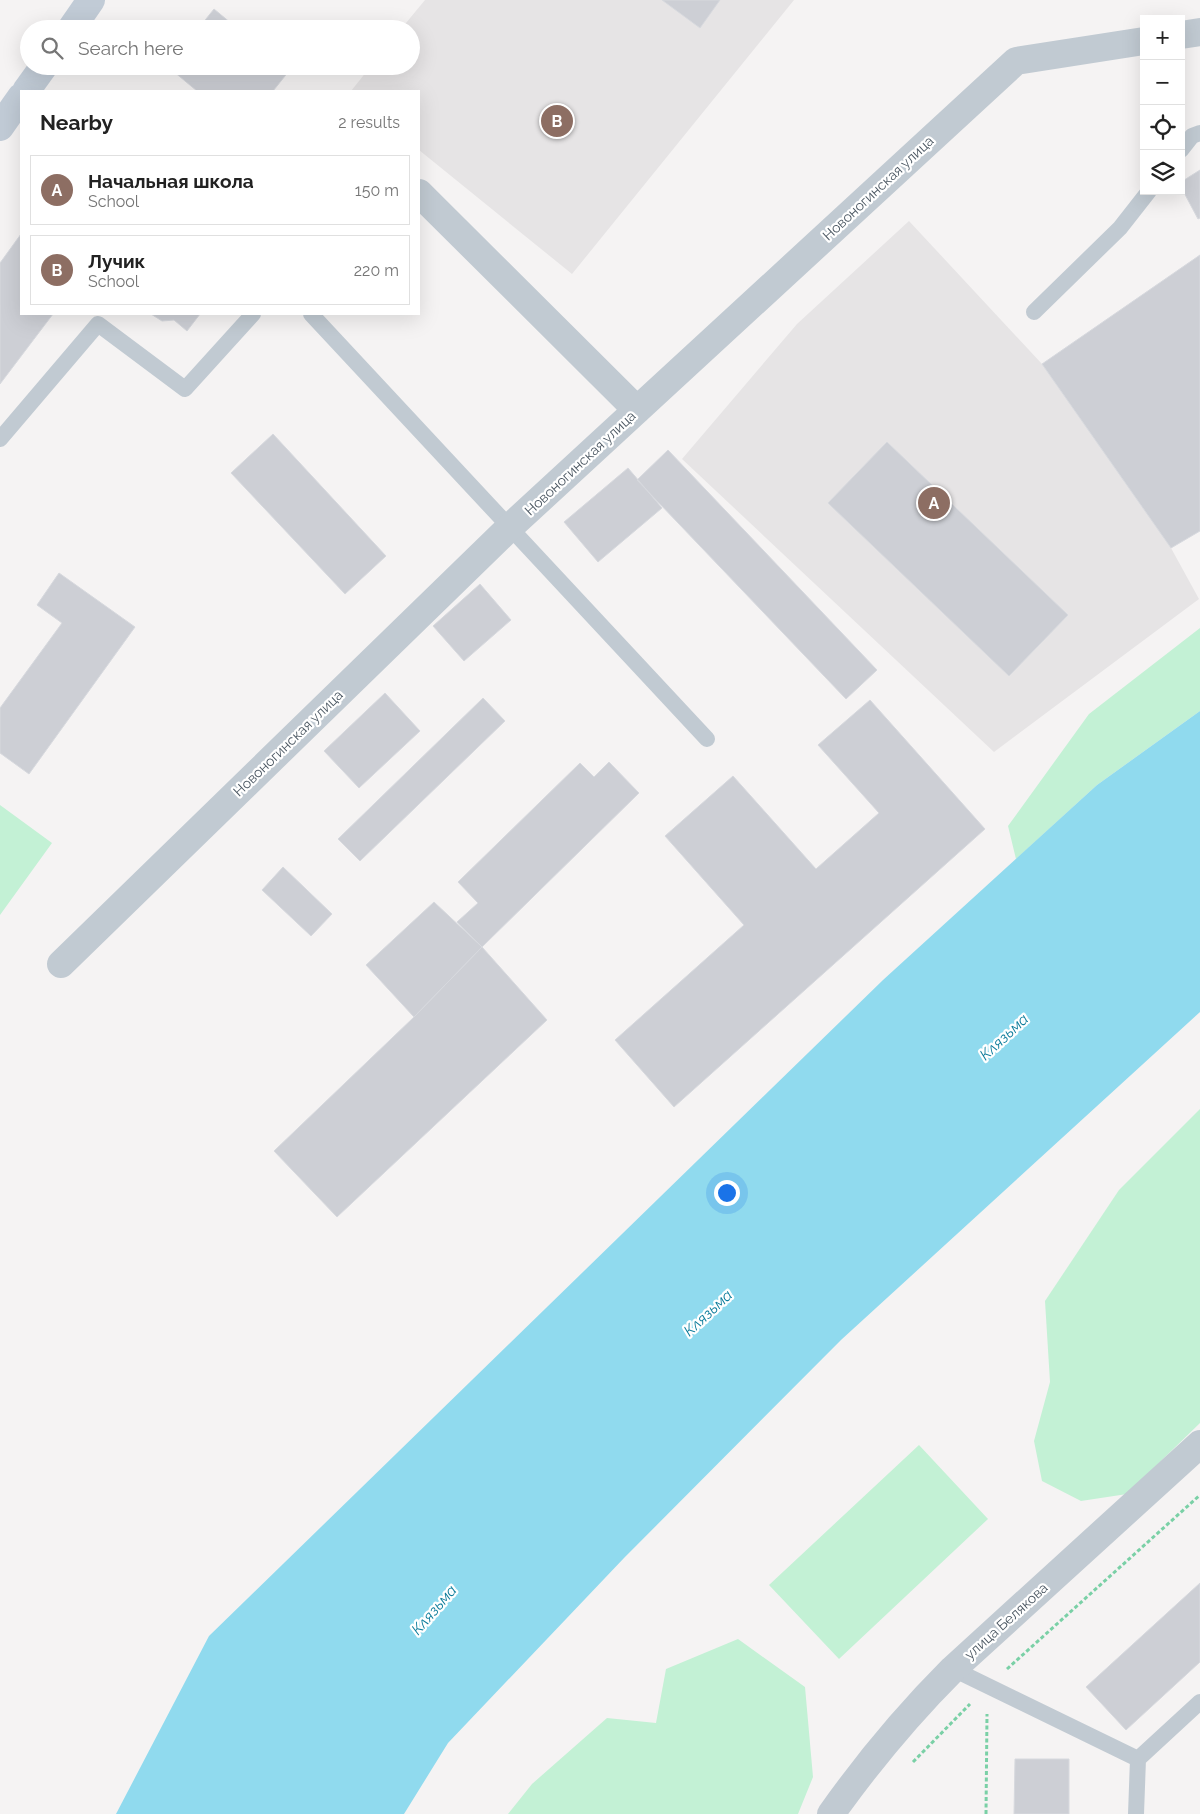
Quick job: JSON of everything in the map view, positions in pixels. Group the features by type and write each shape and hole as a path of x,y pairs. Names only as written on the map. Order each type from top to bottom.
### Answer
{"main road":[{"path":"77,20 91,0"},
{"path":"0,127 20,102"}],"street":[{"path":"1185,34 1200,32"},
{"name":"Новоногинская улица","path":"60,964 510,528 1016,61 1140,42"},
{"path":"420,194 637,410"},
{"name":"улица Белякова","path":"831,1814 885,1743 921,1701 953,1669 1200,1444"}],"lane":[{"path":"1185,145 1192,136 1200,133"},
{"path":"1034,312 1120,228 1146,195"},
{"path":"0,439 98,324 185,389 252,315"},
{"path":"312,315 708,739"},
{"path":"953,1669 1138,1759"},
{"path":"1136,1814 1138,1759 1200,1702"}],"path":[{"path":"908,1767 988,1686 1200,1495"},
{"path":"986,1814 988,1686"}],"shaded area":[{"path":"425,0 794,0 572,274 420,151 420,90 352,90 364,75 420,75 420,20 408,20"},
{"path":"909,221 1042,364 1171,548 1199,599 994,752 682,459 797,324"}],"green space":[{"path":"1200,628 1200,711 1097,785 1016,859 1008,826 1089,714"},
{"path":"0,805 52,843 0,915"},
{"path":"1200,1109 1200,1423 1127,1494 1081,1501 1042,1481 1034,1441 1050,1382 1045,1301 1119,1190"},
{"path":"919,1445 988,1519 839,1659 769,1585"},
{"path":"738,1639 805,1687 813,1777 798,1814 508,1814 532,1784 607,1718 656,1723 666,1669"}],"water":[{"name":"Клязьма","path":"1200,711 1200,1012 841,1340 624,1558 448,1743 404,1814 116,1814 209,1636 883,980 1097,785"}],"building":[{"path":"662,0 720,0 700,28"},
{"path":"214,9 227,20 205,20"},
{"path":"178,75 286,75 274,90 196,90"},
{"path":"1200,170 1200,218 1198,219 1185,195 1185,179"},
{"path":"20,235 20,315 52,315 0,384 0,263"},
{"path":"1200,255 1200,531 1171,548 1042,364"},
{"path":"153,315 199,315 187,331 174,320 162,321"},
{"path":"273,434 386,556 345,594 231,473"},
{"path":"887,442 1068,615 1009,676 828,503"},
{"path":"668,450 877,670 846,699 637,480"},
{"path":"628,468 662,508 598,562 564,522"},
{"path":"59,573 135,627 29,774 0,753 0,708 62,623 37,605"},
{"path":"480,584 511,620 464,661 433,626"},
{"path":"385,693 420,731 359,788 324,751"},
{"path":"483,698 505,721 360,861 338,839"},
{"path":"870,700 985,829 674,1107 615,1040 744,925 665,836 733,776 816,869 879,813 818,745"},
{"path":"609,762 639,793 482,947 457,922 478,903 458,882 580,763 594,777"},
{"path":"283,867 332,914 311,936 262,890"},
{"path":"434,902 482,947 414,1017 366,965"},
{"path":"482,947 547,1020 337,1217 274,1151 414,1017"},
{"path":"1200,1583 1200,1662 1126,1730 1086,1687"},
{"path":"1015,1759 1069,1759 1069,1814 1014,1814"}],"place":[{"name":"Лучик","path":"557,121"},
{"name":"Начальная школа","path":"934,503"}]}
